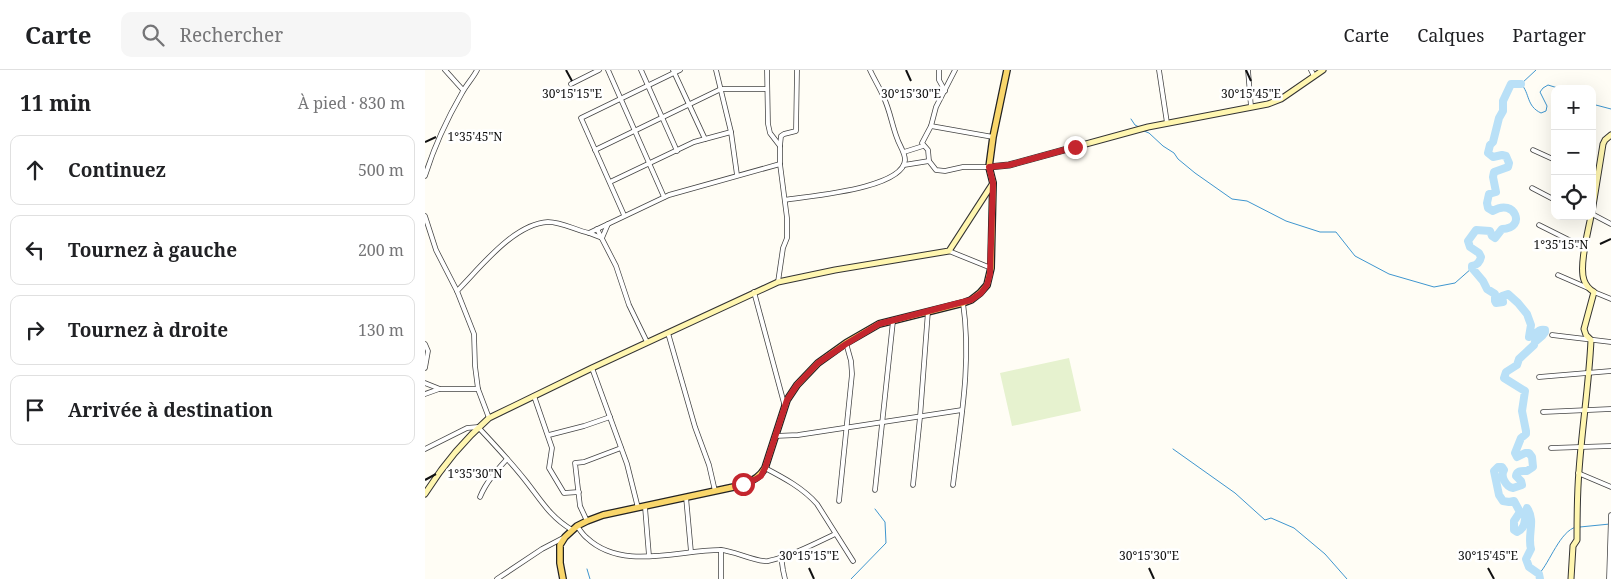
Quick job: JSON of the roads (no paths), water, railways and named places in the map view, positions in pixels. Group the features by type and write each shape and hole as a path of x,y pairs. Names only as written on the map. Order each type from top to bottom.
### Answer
{"main road":[{"path":"563,579 560,545 565,536 574,528 603,515 715,491 756,479 761,476 765,468 785,407 797,385 818,363 879,324 971,300 981,293 987,285 991,268 993,183 989,167 993,137 1007,70"}],"street":[{"path":"445,70 463,90"},
{"path":"425,176 441,134 463,90 477,70"},
{"path":"571,84 599,70"},
{"path":"607,70 664,197"},
{"path":"641,70 677,151"},
{"path":"625,215 581,118 648,86 674,71 680,70"},
{"path":"716,70 731,132 737,175"},
{"path":"767,70 767,124 770,133 779,146"},
{"path":"778,282 783,248 787,238 779,146 781,136 796,131 797,70"},
{"path":"870,70 893,121 897,139 904,152 904,165"},
{"path":"939,70 939,80 945,91"},
{"path":"923,146 923,139 931,126 936,107 955,70"},
{"path":"1159,70 1167,123"},
{"path":"1248,70 1251,107"},
{"path":"1311,70 1314,76"},
{"path":"923,146 928,150 929,161 936,170 945,171 963,167 1009,165 1167,123 1251,107 1281,99 1323,70"},
{"path":"674,71 705,139"},
{"path":"595,150 721,89 766,89"},
{"path":"931,126 993,137"},
{"path":"610,182 705,139 731,132"},
{"path":"1596,175 1603,144 1611,135"},
{"path":"904,152 923,146"},
{"path":"1533,150 1551,158"},
{"path":"785,200 869,186 890,176 904,165 929,161"},
{"path":"589,233 664,197 780,164"},
{"path":"949,251 993,183"},
{"path":"1532,188 1551,198"},
{"path":"425,216 436,250 457,291 474,334 478,389 489,418"},
{"path":"1596,217 1611,224"},
{"path":"1588,288 1583,274 1590,220"},
{"path":"457,291 504,243 530,227 546,222 554,223 602,238"},
{"path":"602,238 608,224"},
{"path":"1539,225 1585,248"},
{"path":"597,229 617,266 629,305 647,342"},
{"path":"425,494 443,466 489,418 778,282 835,270 949,251 991,268"},
{"path":"1558,275 1611,299"},
{"path":"754,292 785,407"},
{"path":"1571,579 1573,546 1577,540 1579,473 1584,411 1590,373 1591,340 1586,335 1584,329 1594,292"},
{"path":"953,485 965,377 965,319 963,302"},
{"path":"913,485 928,311"},
{"path":"875,490 893,319"},
{"path":"668,333 715,491"},
{"path":"1553,335 1611,342"},
{"path":"425,344 427,351 425,368"},
{"path":"839,501 852,374 846,344"},
{"path":"592,368 641,507 649,556"},
{"path":"1539,377 1611,372"},
{"path":"425,383 439,389"},
{"path":"425,394 439,389 478,389"},
{"path":"534,396 553,448 549,468 564,493 579,492"},
{"path":"1543,412 1611,409"},
{"path":"775,436 797,435 962,410"},
{"path":"549,435 610,417"},
{"path":"425,449 467,428 479,427"},
{"path":"479,427 507,459 549,514 561,524 574,528 604,549 640,557 721,550 766,562 811,546 835,534"},
{"path":"1551,448 1611,446"},
{"path":"587,521 580,506 575,462 584,462 621,448"},
{"path":"480,497 483,489 507,459"},
{"path":"765,468 787,479 810,496 853,561"},
{"path":"1579,473 1611,487"},
{"path":"686,497 691,552"},
{"path":"1609,579 1611,515"},
{"path":"497,579 565,536"},
{"path":"721,550 721,579"},
{"path":"781,556 785,579"}],"waterway":[{"path":"1536,70 1521,84 1526,91 1530,103 1541,113 1546,111 1547,106 1540,92 1548,85 1551,86"},
{"path":"1521,84 1511,84 1503,101 1503,111 1488,153 1493,157 1506,156 1509,163 1508,167 1494,172 1496,192 1489,194 1488,208 1493,211 1507,208 1512,211 1516,220 1510,228 1502,229 1495,238 1490,231 1476,230 1468,241 1470,247 1479,253 1481,257 1479,262 1472,266 1472,268 1487,289 1495,294 1496,303 1503,302 1502,296 1508,294 1518,303 1527,314 1531,325 1529,337 1545,330 1534,345 1519,359 1517,365 1506,372 1504,378 1525,391 1522,411 1526,434 1521,438 1515,453 1517,457 1529,453 1532,457 1533,467 1527,471 1517,473 1516,476 1522,485 1513,488 1504,481 1504,470 1502,467 1498,467 1494,471 1499,495 1503,501 1514,501 1520,512 1514,521 1514,530 1517,532 1522,528 1527,508 1530,513 1531,549 1526,559 1529,567 1539,574 1540,579"},
{"path":"1596,105 1611,109"},
{"path":"1131,119 1139,127"},
{"path":"1144,131 1174,153 1178,159 1195,173 1232,199 1247,201 1286,221 1320,232 1336,232 1355,256 1389,274 1434,287 1455,283 1472,268"},
{"path":"1173,449 1235,493 1265,520 1271,518 1294,528 1325,554 1347,579"},
{"path":"851,579 886,543 885,522 875,509"},
{"path":"1580,527 1610,524"},
{"path":"1539,574 1560,540 1565,534 1576,527"},
{"path":"587,569 590,579"}]}
